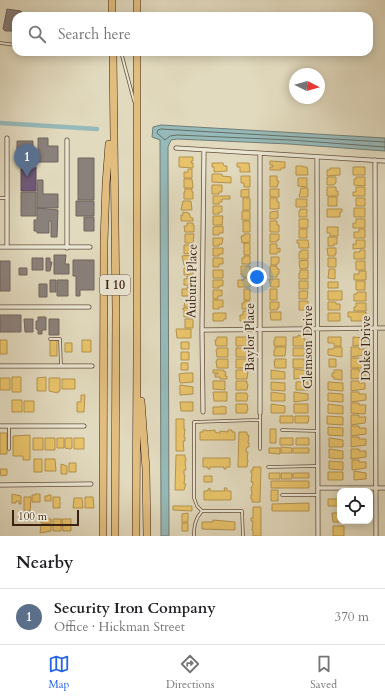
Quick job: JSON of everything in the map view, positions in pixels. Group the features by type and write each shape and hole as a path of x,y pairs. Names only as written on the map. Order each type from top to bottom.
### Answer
{"highway":[{"path":"112,0 112,12"},
{"path":"136,0 136,12"},
{"name":"I 10","path":"112,56 116,310 115,536"},
{"name":"I 10","path":"136,56 136,536"},
{"path":"103,536 104,242 106,184 113,100"},
{"path":"137,357 146,469 147,536"}],"street":[{"path":"7,247 8,138"},
{"path":"67,140 68,248"},
{"path":"176,148 385,161"},
{"name":"Auburn Place","path":"203,412 202,330 204,150"},
{"name":"Baylor Place","path":"260,154 260,414"},
{"name":"Clemson Drive","path":"317,157 318,536"},
{"name":"Duke Drive","path":"375,160 376,536"},
{"path":"0,247 90,247"},
{"path":"0,307 89,307"},
{"path":"202,330 385,328"},
{"path":"0,366 92,366"},
{"path":"0,426 84,426"},
{"path":"0,485 91,484"},
{"path":"318,488 385,488"}],"lane":[{"path":"0,43 12,44"},
{"path":"122,56 136,112"},
{"path":"0,198 7,198"},
{"path":"50,339 60,339 61,366"},
{"name":"Baylor Place","path":"260,414 260,449"},
{"path":"202,512 197,506 194,498 194,422 260,420"},
{"path":"9,426 9,449"},
{"path":"282,430 318,430"},
{"path":"268,468 318,466"},
{"path":"282,495 318,495"},
{"path":"194,536 194,526 197,517 202,512 242,511 243,536"}],"water":[{"path":"161,125 385,138 385,151 289,144 177,139 171,140 168,147 169,536 161,536 160,140 152,137 153,127"}],"building: Homes":[{"path":"179,157 193,157 193,161 191,161 191,163 193,163 193,168 179,167"},
{"path":"270,161 285,162 285,168 281,168 281,170 270,170 270,167 273,167 273,165 270,165"},
{"path":"212,163 223,163 224,166 227,166 227,171 214,172"},
{"path":"237,163 249,163 250,172 240,172 240,167 237,167"},
{"path":"296,166 307,167 308,175 296,175"},
{"path":"353,167 365,167 365,175 353,175"},
{"path":"330,168 340,168 340,175 327,176 327,170 330,170"},
{"path":"188,169 192,169 192,178 184,178 184,172 188,172"},
{"path":"212,174 222,174 222,176 231,177 231,183 212,182"},
{"path":"241,176 250,176 250,187 244,187 244,183 241,183"},
{"path":"270,176 277,176 277,181 279,181 277,187 270,187"},
{"path":"327,177 336,177 336,183 334,185 327,185"},
{"path":"356,177 365,177 365,186 354,185 354,179 356,179"},
{"path":"298,178 307,178 307,187 298,186"},
{"path":"184,179 192,179 193,188 184,188"},
{"path":"212,185 222,185 222,192 219,192 219,194 212,194"},
{"path":"327,187 336,187 338,196 327,196"},
{"path":"356,187 365,187 365,196 353,196 353,192 356,192"},
{"path":"301,188 308,188 308,197 299,197"},
{"path":"185,189 192,189 193,199 184,199"},
{"path":"249,189 249,197 241,197 241,190"},
{"path":"270,189 279,189 279,197 270,197"},
{"path":"213,196 230,196 230,199 222,199 222,202 219,202 219,204 213,204"},
{"path":"328,197 337,197 337,206 328,206"},
{"path":"243,198 250,198 250,210 243,210"},
{"path":"270,198 277,198 277,202 279,202 279,209 270,209"},
{"path":"356,198 365,198 365,206 356,206"},
{"path":"296,199 307,199 307,207 296,207"},
{"path":"183,201 191,201 192,210 181,210"},
{"path":"213,206 222,206 222,212 219,212 219,214 213,214"},
{"path":"354,208 365,208 365,217 354,217"},
{"path":"300,209 307,209 307,217 299,217"},
{"path":"327,209 342,209 342,212 340,212 340,217 327,217"},
{"path":"242,211 250,211 250,220 242,220"},
{"path":"278,211 278,218 270,219 270,212"},
{"path":"183,212 189,213 191,218 193,218 193,221 181,221 181,215 183,215"},
{"path":"213,216 223,216 222,225 213,225"},
{"path":"299,219 308,219 308,228 299,228"},
{"path":"356,219 365,219 365,228 353,228 353,223 356,223"},
{"path":"243,221 250,221 250,232 243,232"},
{"path":"270,221 277,221 277,225 279,225 279,232 270,232"},
{"path":"187,223 193,223 194,232 185,232 184,226 187,226"},
{"path":"223,226 223,233 213,235 213,227"},
{"path":"327,227 338,227 338,236 330,236 330,233 327,233"},
{"path":"299,229 307,229 307,238 299,238"},
{"path":"359,229 365,229 365,238 354,238 354,232 359,232"},
{"path":"185,234 194,234 193,243 185,243"},
{"path":"244,234 250,234 250,242 242,243 241,236 244,236"},
{"path":"270,234 279,234 279,240 277,240 277,242 270,242"},
{"path":"328,237 337,237 337,244 334,244 334,246 328,246"},
{"path":"213,238 223,238 222,244 219,244 219,246 213,246"},
{"path":"297,240 308,240 309,248 299,248 299,243 297,243"},
{"path":"356,240 365,240 365,248 353,249 353,244 356,244"},
{"path":"244,243 250,243 250,255 244,255"},
{"path":"270,244 277,244 277,249 280,248 280,252 277,252 277,254 270,254"},
{"path":"184,245 192,245 193,253 184,254"},
{"path":"213,248 223,248 223,254 213,256"},
{"path":"327,248 336,248 335,256 328,256"},
{"path":"301,250 308,250 308,259 299,259 299,252 301,252"},
{"path":"360,250 365,250 365,259 354,259 354,252 360,252"},
{"path":"193,255 193,265 184,265 182,256"},
{"path":"244,256 250,256 250,264 242,264 242,258 244,258"},
{"path":"271,257 279,257 279,263 277,263 277,265 271,265"},
{"path":"213,258 223,258 223,264 219,264 219,267 213,267"},
{"path":"328,258 336,258 336,267 328,267"},
{"path":"308,260 308,268 300,269 299,261"},
{"path":"356,261 365,261 365,270 356,270"},
{"path":"241,266 250,266 250,277 243,277 243,275 241,275"},
{"path":"270,266 277,266 277,269 279,269 279,274 277,274 277,277 270,277"},
{"path":"184,268 193,268 193,274 184,275"},
{"path":"329,269 335,269 335,279 328,278"},
{"path":"213,270 223,270 223,278 213,278"},
{"path":"300,270 308,270 308,279 299,279"},
{"path":"359,271 366,271 366,280 354,280 354,274 359,274"},
{"path":"187,276 193,276 194,285 184,285 184,279 187,279"},
{"path":"244,278 250,278 250,287 238,287 238,280 244,280"},
{"path":"269,279 279,279 279,287 271,287"},
{"path":"213,280 223,280 223,286 213,288"},
{"path":"299,281 308,281 308,289 299,289"},
{"path":"356,281 365,281 365,290 356,290"},
{"path":"328,282 338,282 338,288 328,288"},
{"path":"187,287 193,287 193,296 182,296 182,289 187,289"},
{"path":"244,289 250,289 250,300 244,300"},
{"path":"270,289 277,289 277,300 270,300"},
{"path":"213,290 222,290 222,296 218,296 218,299 213,299"},
{"path":"299,291 308,291 307,299 299,299"},
{"path":"328,291 342,291 342,300 328,300"},
{"path":"357,292 366,292 366,301 354,301 354,294 357,294"},
{"path":"189,298 193,298 193,307 184,307 185,300 189,300"},
{"path":"213,300 223,300 223,307 213,309"},
{"path":"244,301 250,301 250,309 242,309 242,303 244,303"},
{"path":"299,301 308,301 308,310 299,310"},
{"path":"270,302 279,302 279,308 277,308 277,310 270,310"},
{"path":"328,302 336,302 336,304 340,304 340,310 328,310"},
{"path":"356,303 366,303 366,311 354,311"},
{"path":"183,308 192,308 193,317 184,317"},
{"path":"243,311 250,311 249,321 240,321 240,315 243,315"},
{"path":"270,312 281,312 281,320 271,320"},
{"path":"348,312 366,312 366,321 351,321 351,317 348,317"},
{"path":"213,313 226,313 226,319 223,321 213,321"},
{"path":"328,313 340,313 340,321 328,321"},
{"path":"185,319 193,319 193,328 185,328"},
{"path":"176,329 191,329 191,338 177,338"},
{"path":"298,335 304,337 304,346 293,346 293,337 298,337"},
{"path":"217,337 227,337 227,346 216,346 215,340 217,340"},
{"path":"236,337 247,337 247,346 236,346"},
{"path":"275,337 286,337 286,346 274,346"},
{"path":"328,337 341,337 341,346 334,346 334,343 328,343"},
{"path":"353,337 365,338 365,344 353,346"},
{"path":"0,340 7,340 7,354 0,354"},
{"path":"50,340 57,340 57,356 50,356"},
{"path":"82,340 91,340 91,352 82,352"},
{"path":"181,342 189,342 189,349 181,349"},
{"path":"65,343 72,343 72,352 65,352"},
{"path":"275,347 286,347 285,356 274,356"},
{"path":"334,347 342,347 342,357 328,355 328,349 334,349"},
{"path":"351,347 365,349 365,355 351,357"},
{"path":"217,348 228,348 228,357 217,357"},
{"path":"236,348 247,348 247,357 236,357"},
{"path":"293,348 304,348 304,356 293,356"},
{"path":"181,352 189,352 189,360 181,360"},
{"path":"351,358 365,360 365,368 351,368"},
{"path":"217,359 228,359 228,368 217,368"},
{"path":"236,359 247,359 247,368 236,368"},
{"path":"275,359 286,359 286,368 275,368"},
{"path":"293,359 304,359 304,368 293,368"},
{"path":"329,359 336,359 336,367 329,367"},
{"path":"181,363 188,363 188,370 181,370"},
{"path":"294,369 308,371 308,377 294,379"},
{"path":"351,369 359,369 359,371 365,372 365,378 351,379"},
{"path":"213,370 224,370 224,372 226,372 225,376 227,376 227,379 215,377 215,374 218,373 213,373"},
{"path":"236,370 247,370 247,379 236,379"},
{"path":"271,370 285,372 285,379 271,379"},
{"path":"334,370 342,370 342,380 334,379 334,377 332,377"},
{"path":"193,373 193,382 180,383 179,374"},
{"path":"12,377 21,377 21,392 12,392"},
{"path":"46,377 46,391 37,391 37,378"},
{"path":"0,378 10,378 10,390 0,390"},
{"path":"49,378 60,378 60,391 58,391 58,393 49,391"},
{"path":"62,379 75,379 75,389 62,389"},
{"path":"213,381 225,381 225,390 213,389"},
{"path":"236,381 247,381 247,390 236,390"},
{"path":"351,381 365,383 365,389 351,391"},
{"path":"271,382 285,383 285,391 271,390"},
{"path":"296,382 308,382 308,390 296,390"},
{"path":"328,382 343,383 343,391 328,390"},
{"path":"180,385 193,387 193,394 180,395"},
{"path":"213,392 227,392 227,401 214,401"},
{"path":"271,392 285,394 285,401 271,401"},
{"path":"294,392 308,394 308,400 294,402"},
{"path":"351,392 366,394 366,400 351,402"},
{"path":"236,393 247,393 247,401 236,401"},
{"path":"328,393 343,394 343,402 328,401"},
{"path":"81,395 85,395 84,412 77,412 77,402 81,402"},
{"path":"12,400 22,400 22,412 12,412"},
{"path":"24,401 34,401 34,412 24,412"},
{"path":"180,402 193,402 193,411 181,411"},
{"path":"351,403 366,405 365,414 351,413"},
{"path":"236,404 247,404 247,413 236,413"},
{"path":"271,404 285,406 285,413 271,413"},
{"path":"294,404 308,404 308,413 294,413"},
{"path":"328,404 343,406 343,414 328,413"},
{"path":"213,407 226,407 226,414 213,414"},
{"path":"351,415 366,417 365,423 351,425"},
{"path":"280,416 293,416 293,423 280,423"},
{"path":"295,416 309,416 308,423 295,423"},
{"path":"327,416 343,417 343,425 327,424"},
{"path":"176,419 184,419 184,451 176,451"},
{"path":"351,426 366,428 366,434 351,436"},
{"path":"328,427 343,428 343,436 328,435"},
{"path":"270,429 276,429 276,443 270,443"},
{"path":"203,430 215,430 215,432 220,433 220,431 228,432 228,430 232,430 232,432 235,432 235,440 200,440 200,432 203,432"},
{"path":"239,432 247,432 247,435 249,435 249,447 247,447 246,450 246,452 248,452 247,467 238,467"},
{"path":"0,433 7,433 7,454 0,454"},
{"path":"30,435 30,460 23,460 23,456 13,456 13,436"},
{"path":"351,437 366,439 366,445 351,447"},
{"path":"33,438 43,438 43,450 33,450"},
{"path":"45,438 55,438 55,450 45,450"},
{"path":"57,438 64,438 64,448 57,448"},
{"path":"65,438 72,438 72,448 65,448"},
{"path":"74,438 84,438 84,449 74,449"},
{"path":"280,438 293,438 293,445 280,445"},
{"path":"296,438 309,438 309,445 296,445"},
{"path":"329,438 343,440 343,447 329,447"},
{"path":"281,447 292,448 292,453 281,453"},
{"path":"269,448 280,448 280,454 269,453"},
{"path":"293,448 309,448 309,453 293,453"},
{"path":"329,449 343,451 343,459 329,458"},
{"path":"351,449 366,451 366,457 351,459"},
{"path":"176,455 185,455 186,458 184,484 186,484 184,490 175,490"},
{"path":"203,458 230,458 230,467 226,467 226,469 224,469 224,467 210,467 210,469 208,469 208,467 203,467"},
{"path":"34,459 42,459 42,472 34,472"},
{"path":"45,459 55,459 56,471 45,471"},
{"path":"352,460 366,462 366,468 352,470"},
{"path":"329,461 343,462 343,470 329,469"},
{"path":"69,463 76,463 76,472 69,472"},
{"path":"61,464 67,466 67,474 61,474"},
{"path":"253,467 261,467 260,502 252,502 251,499 251,487 253,482 251,482 251,470 253,470"},
{"path":"0,469 7,469 7,475 1,476"},
{"path":"354,471 366,473 366,479 354,480"},
{"path":"328,472 343,472 343,480 328,480"},
{"path":"269,473 280,473 280,479 269,479"},
{"path":"281,473 292,473 292,479 281,479"},
{"path":"293,473 309,473 309,478 293,478"},
{"path":"204,476 212,476 212,482 204,482"},
{"path":"271,481 309,481 309,488 271,488"},
{"path":"210,488 210,491 225,491 224,488 227,488 227,491 231,491 231,500 204,500 204,491 208,491"},
{"path":"271,490 278,490 278,501 271,501"},
{"path":"12,494 21,496 21,504 19,504 19,501 12,503"},
{"path":"40,494 40,502 32,502 32,495"},
{"path":"51,495 51,501 45,501 45,496"},
{"path":"24,497 31,497 30,511 24,510"},
{"path":"53,497 60,497 60,508 53,508"},
{"path":"85,497 93,497 94,508 85,508"},
{"path":"74,498 82,498 83,508 73,508"},
{"path":"328,499 337,499 337,506 328,506"},
{"path":"309,503 309,511 272,511 272,504"},
{"path":"173,506 192,506 192,511 173,510"},
{"path":"253,507 261,507 261,536 253,536 253,521 251,521 251,518 253,518"},
{"path":"188,513 188,522 182,522 182,514"},
{"path":"332,513 337,513 337,522 333,522"},
{"path":"41,519 51,519 51,524 41,523"},
{"path":"53,519 61,519 61,531 53,531"},
{"path":"62,519 71,519 71,531 63,531"},
{"path":"213,520 235,522 235,530 202,529 202,522 213,522"},
{"path":"182,523 188,523 188,531 182,531"},
{"path":"41,525 51,525 51,531 40,533"},
{"path":"333,526 344,526 344,536 333,536"}],"building: Offices":[{"path":"21,167 36,167 36,191 21,191"}],"building: Industry":[{"path":"7,9 22,12 12,12 12,31 5,31 3,29"},
{"path":"38,138 48,138 48,146 58,146 58,162 38,162"},
{"path":"17,141 33,141 33,167 20,167 20,151 17,151"},
{"path":"78,158 94,158 94,200 78,200"},
{"path":"37,180 43,180 43,194 58,194 58,208 37,208"},
{"path":"21,192 36,192 36,216 21,216"},
{"path":"76,201 94,201 94,216 76,216"},
{"path":"37,208 58,210 57,237 51,237 51,221 49,221 49,233 37,233 37,231 34,231 34,220 37,220"},
{"path":"84,217 94,217 94,231 84,231"},
{"path":"54,255 66,255 65,264 69,264 69,274 54,274"},
{"path":"32,258 43,258 43,270 32,270"},
{"path":"46,258 50,258 50,262 52,262 50,271 46,271"},
{"path":"73,260 94,260 94,290 80,290 80,296 76,296 76,276 73,276"},
{"path":"0,261 10,261 10,291 0,291"},
{"path":"19,268 27,268 27,275 19,275"},
{"path":"50,280 56,280 56,292 50,292"},
{"path":"57,280 68,280 68,296 57,296"},
{"path":"39,284 47,284 47,297 39,297"},
{"path":"0,315 21,315 21,332 0,332"},
{"path":"38,317 46,317 46,330 42,330 42,334 38,334 38,330 36,329 36,321 38,321"},
{"path":"24,319 33,319 33,332 25,332"},
{"path":"49,319 59,319 59,335 49,335"}],"waterway":[{"path":"0,123 97,129"}],"place":[{"name":"Security Iron Company","path":"27,177"}]}
